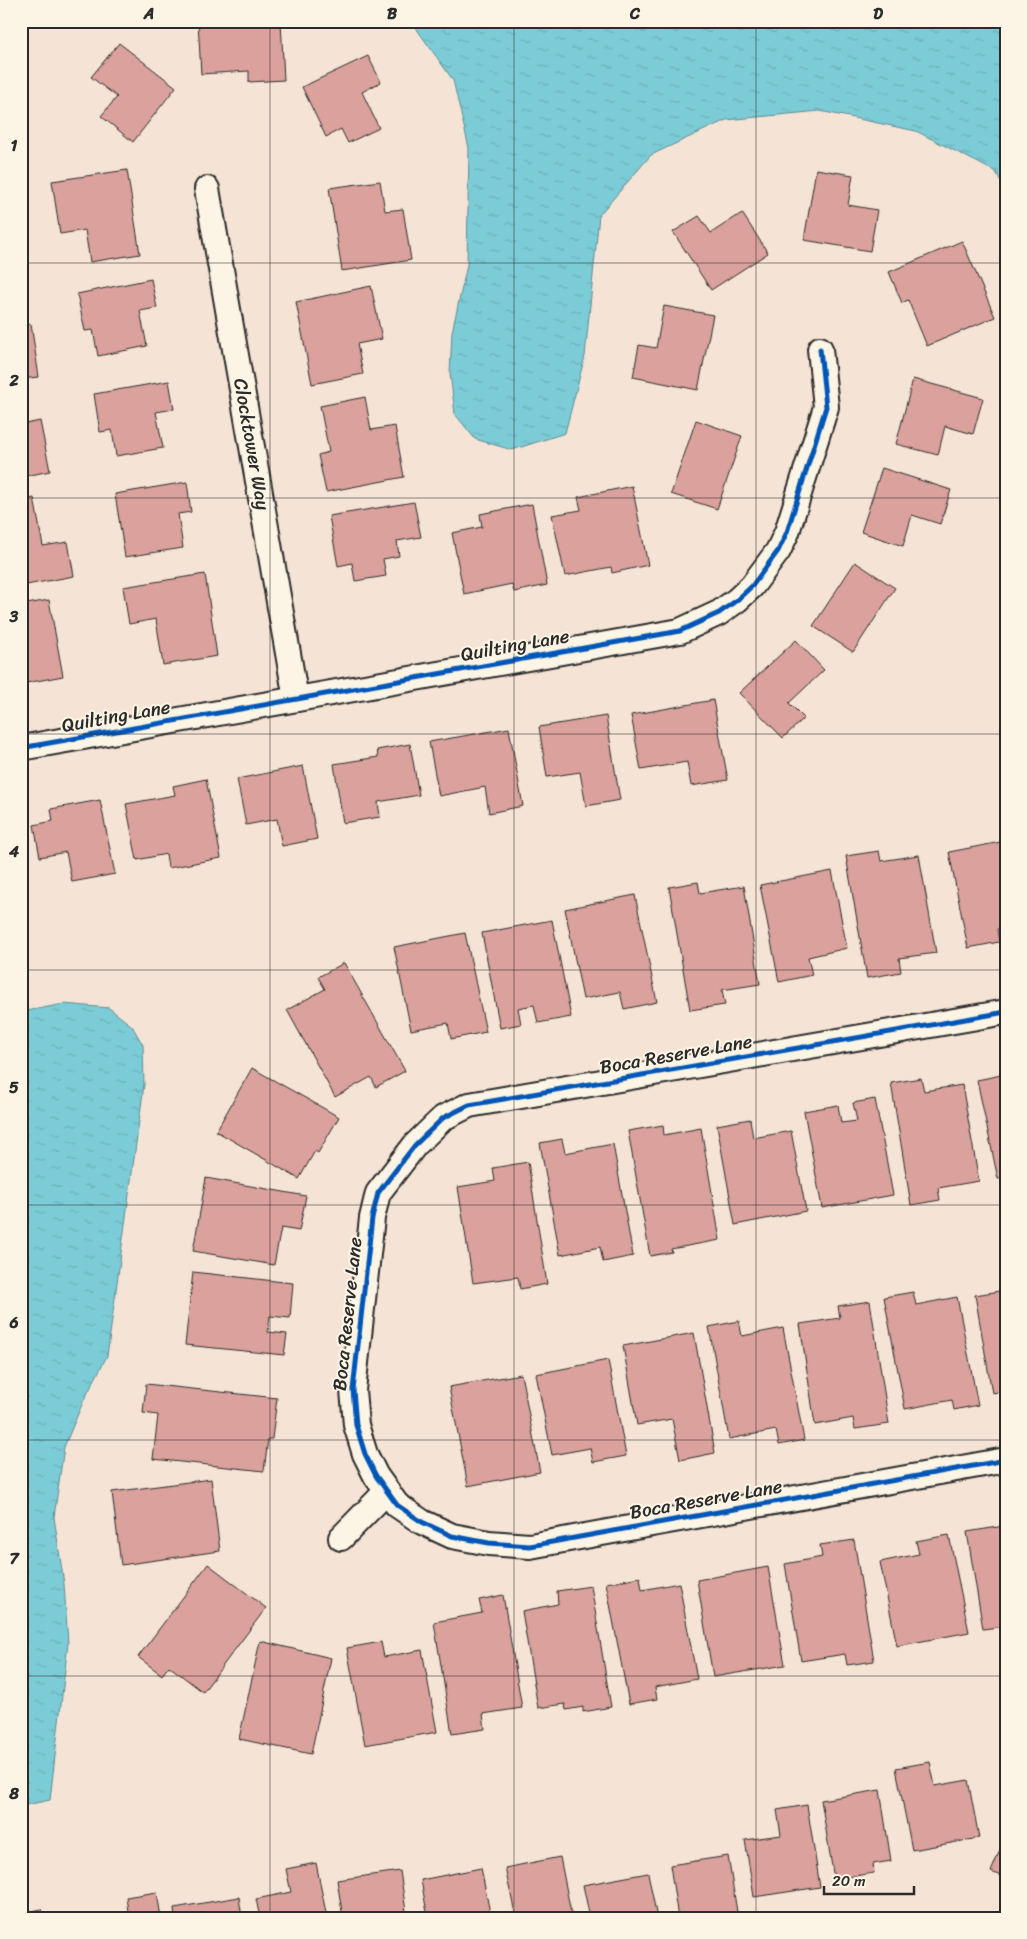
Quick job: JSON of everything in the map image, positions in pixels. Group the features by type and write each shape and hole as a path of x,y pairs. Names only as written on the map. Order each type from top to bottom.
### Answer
{"street":[{"name":"Clocktower Way","path":"207,189 296,700"},
{"name":"Quilting Lane","path":"21,748 680,631 719,613 752,586 770,563 787,532 826,407 820,349"},
{"name":"Boca Reserve Lane","path":"1006,1012 469,1105 443,1118 415,1144 378,1193 372,1218 353,1390 356,1425 365,1454 376,1476 397,1505 422,1522 452,1536 488,1543 530,1546 1006,1460"},
{"path":"341,1538 387,1491"}],"water":[{"path":"411,21 1006,21 1006,191 996,172 916,131 820,111 726,120 651,155 599,215 585,356 565,433 512,450 475,439 455,414 450,373 452,332 467,265 469,148 453,80"},
{"path":"64,1004 109,1008 132,1026 143,1045 144,1085 107,1356 83,1402 64,1447 54,1517 64,1584 68,1643 50,1800 21,1806 21,1012"}],"building":[{"path":"198,21 281,21 284,80 249,82 249,71 201,74"},
{"path":"119,43 176,87 133,142 101,116 117,97 91,77"},
{"path":"368,56 381,82 362,92 379,128 348,143 341,129 326,137 302,87"},
{"path":"816,169 853,175 848,205 877,210 870,251 804,240"},
{"path":"127,170 140,254 90,262 85,230 60,234 52,181"},
{"path":"380,181 385,211 403,209 411,260 342,271 329,188"},
{"path":"742,213 768,253 711,290 673,232 699,216 711,233"},
{"path":"962,241 995,317 927,346 908,300 902,303 889,272"},
{"path":"151,279 157,308 140,311 147,346 98,356 93,330 85,331 77,294"},
{"path":"371,286 382,339 357,344 363,374 312,384 296,302"},
{"path":"664,306 713,315 698,390 633,377 639,345 656,348"},
{"path":"31,324 39,377 21,379 21,326"},
{"path":"913,379 983,398 973,434 945,426 938,455 896,444"},
{"path":"169,381 174,409 156,412 163,448 116,456 112,430 100,432 94,394"},
{"path":"365,397 371,430 395,426 404,477 326,492 318,455 329,452 320,406"},
{"path":"696,420 742,436 717,509 671,494"},
{"path":"40,421 50,471 21,477 21,425"},
{"path":"882,468 951,490 940,524 912,515 903,546 861,532"},
{"path":"187,482 191,512 178,514 183,548 125,557 115,494"},
{"path":"632,486 648,565 612,573 611,567 565,576 552,515 581,510 578,497"},
{"path":"34,498 43,546 68,542 74,576 21,586 21,501"},
{"path":"414,502 421,537 397,541 399,556 383,559 386,576 355,581 352,563 338,566 329,516"},
{"path":"532,504 547,585 514,592 512,584 464,594 452,533 482,527 480,514"},
{"path":"855,562 895,588 853,652 813,626"},
{"path":"205,574 217,656 163,665 156,619 129,624 123,587"},
{"path":"49,600 63,676 21,684 21,605"},
{"path":"796,640 824,670 789,703 804,718 783,738 739,693"},
{"path":"713,700 728,780 691,786 687,762 641,770 631,715"},
{"path":"606,716 620,800 586,806 580,772 547,777 539,727"},
{"path":"509,728 523,806 489,813 485,787 439,796 429,742"},
{"path":"410,744 419,795 378,802 380,817 343,823 334,764 378,757 377,750"},
{"path":"303,766 317,839 282,846 277,819 246,825 237,779"},
{"path":"206,779 221,858 168,868 166,854 137,860 126,804 175,795 173,786"},
{"path":"100,800 115,874 72,882 66,852 40,857 34,825 53,821 51,809"},
{"path":"1006,841 1006,927 997,929 999,942 968,948 949,852"},
{"path":"879,851 881,861 919,855 936,953 899,958 901,972 867,978 846,856"},
{"path":"832,871 847,948 808,957 812,975 779,982 760,885"},
{"path":"698,882 700,893 744,886 760,984 722,990 725,1005 690,1010 669,887"},
{"path":"635,895 657,1002 624,1009 620,992 583,999 565,909"},
{"path":"552,920 571,1017 538,1023 534,1005 518,1008 521,1024 500,1028 482,933"},
{"path":"465,933 486,1032 451,1039 448,1023 411,1030 394,947"},
{"path":"344,963 405,1071 376,1087 371,1077 335,1097 287,1010 325,989 318,977"},
{"path":"252,1068 339,1117 318,1153 315,1151 299,1179 216,1131"},
{"path":"1006,1074 1006,1178 998,1179 977,1080"},
{"path":"921,1078 924,1091 962,1085 979,1181 938,1188 940,1200 911,1205 891,1083"},
{"path":"875,1099 893,1195 822,1208 804,1111 838,1105 841,1123 857,1121 853,1103"},
{"path":"750,1119 753,1138 791,1131 806,1211 735,1225 717,1125"},
{"path":"663,1125 664,1135 701,1128 720,1240 671,1249 672,1252 650,1256 628,1131"},
{"path":"562,1139 565,1153 613,1144 633,1256 603,1262 600,1247 560,1255 540,1143"},
{"path":"528,1162 547,1284 520,1289 518,1277 473,1283 458,1187 495,1181 493,1168"},
{"path":"206,1178 306,1196 299,1231 281,1228 274,1265 193,1251"},
{"path":"193,1272 293,1283 290,1318 270,1316 268,1332 287,1334 284,1355 185,1345"},
{"path":"1006,1290 1006,1391 992,1393 975,1295"},
{"path":"913,1292 916,1305 957,1297 978,1405 954,1410 952,1400 905,1409 884,1297"},
{"path":"870,1301 889,1424 855,1429 853,1418 815,1425 800,1324 840,1318 838,1306"},
{"path":"739,1321 742,1336 783,1328 804,1440 779,1445 776,1430 729,1439 709,1327"},
{"path":"694,1333 715,1453 680,1460 672,1419 637,1425 623,1346"},
{"path":"608,1360 626,1456 593,1462 590,1448 552,1455 536,1374"},
{"path":"521,1374 540,1472 468,1486 449,1387"},
{"path":"146,1384 277,1398 272,1439 268,1439 264,1471 153,1459 158,1415 143,1413"},
{"path":"211,1479 220,1551 121,1565 112,1492"},
{"path":"1006,1511 1006,1626 983,1629 967,1532 1004,1526 1002,1512"},
{"path":"949,1535 969,1632 897,1646 880,1562 919,1554 916,1541"},
{"path":"854,1540 874,1661 847,1665 845,1654 801,1661 785,1564 822,1557 820,1545"},
{"path":"208,1564 266,1608 203,1692 169,1666 162,1675 138,1657"},
{"path":"768,1567 785,1665 713,1677 697,1580"},
{"path":"640,1577 642,1590 679,1583 697,1679 655,1687 657,1699 629,1704 606,1583"},
{"path":"591,1586 611,1707 583,1712 583,1707 566,1710 565,1704 538,1708 522,1611 558,1604 557,1591"},
{"path":"503,1595 522,1708 483,1714 485,1729 452,1734 434,1622 482,1613 479,1600"},
{"path":"260,1641 331,1658 311,1754 239,1739"},
{"path":"381,1642 384,1657 422,1650 437,1732 365,1745 347,1648"},
{"path":"930,1762 935,1786 968,1780 979,1838 912,1850 896,1768"},
{"path":"880,1790 891,1861 873,1864 874,1873 834,1879 821,1800"},
{"path":"807,1805 820,1887 754,1897 745,1840 781,1835 777,1810"},
{"path":"1006,1835 1006,1878 991,1872"},
{"path":"728,1856 738,1918 678,1918 670,1865"},
{"path":"560,1857 572,1918 516,1918 505,1868"},
{"path":"316,1863 327,1918 260,1918 256,1899 291,1892 286,1869"},
{"path":"481,1868 491,1918 428,1918 421,1880"},
{"path":"400,1871 407,1918 343,1918 337,1880"},
{"path":"648,1873 657,1918 590,1918 583,1885"},
{"path":"157,1892 161,1918 129,1918 126,1897"},
{"path":"239,1897 242,1918 175,1918 174,1908"},
{"path":"42,1909 44,1918 21,1918 21,1913"}],"cycle path":[{"path":"21,748 680,631 719,613 752,586 778,551 787,532 826,407 820,349"},
{"path":"1006,1012 469,1105 443,1118 415,1145 378,1193 372,1218 353,1390 356,1425 365,1454 376,1476 397,1505 422,1522 452,1536 489,1543 530,1546 1006,1460"}]}
